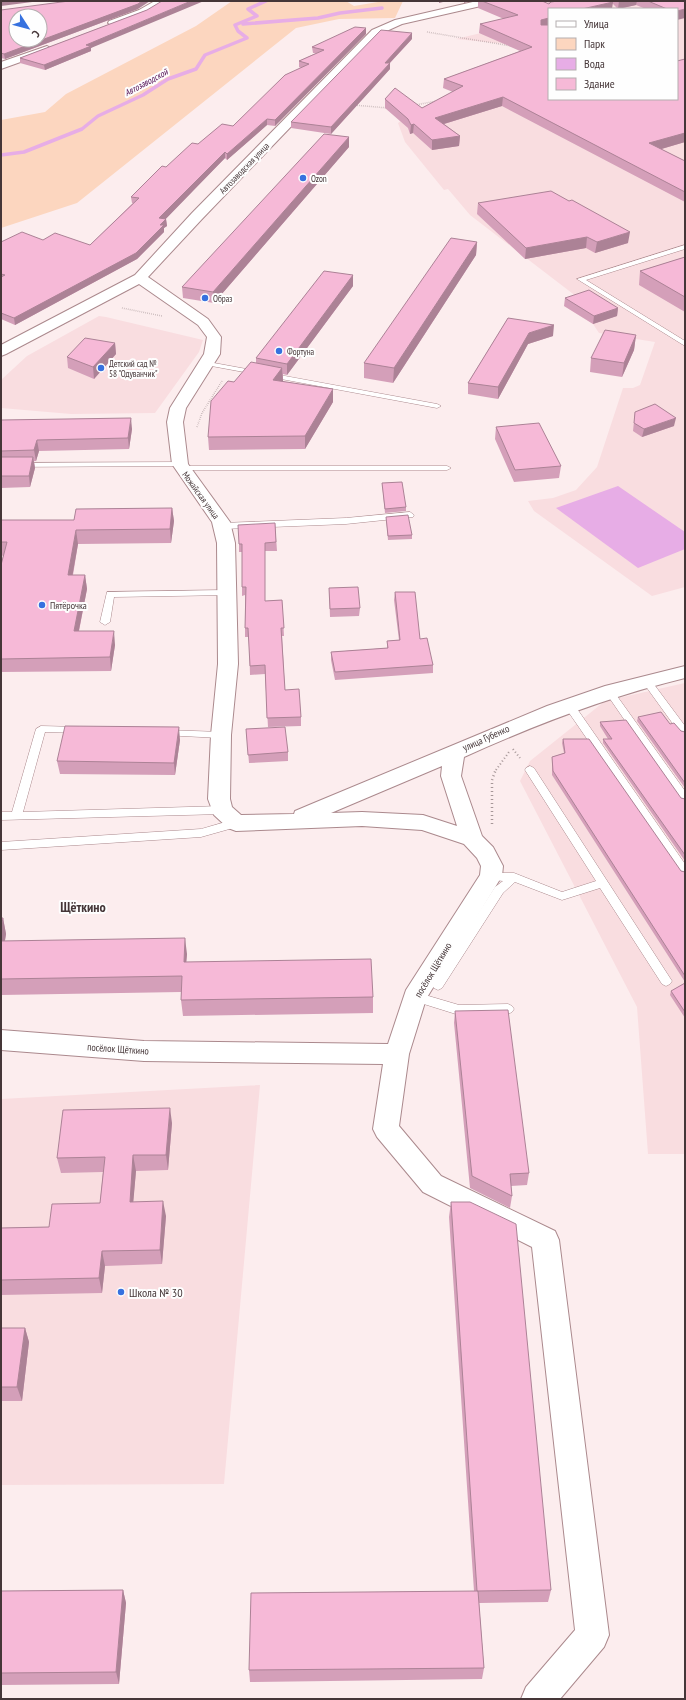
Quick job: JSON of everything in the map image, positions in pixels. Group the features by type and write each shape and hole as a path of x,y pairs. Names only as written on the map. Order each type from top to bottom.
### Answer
{"street":[{"path":"106,26 143,12 159,3 157,1"},
{"name":"Автозаводская улица","path":"1,350 140,278 197,216 376,32 386,26 399,22 490,1"},
{"path":"425,5 439,12"},
{"path":"1,66 53,46"},
{"name":"Можайская улица","path":"140,278 203,322 214,337 212,354 178,408 175,422 186,467 222,526 226,543 221,591 228,664 221,735 219,799 229,816"},
{"name":"улица Губенко","path":"292,820 527,721 569,705 647,680 685,672"},
{"path":"454,753 451,776 478,846 492,866 491,876"},
{"path":"229,816 292,820 362,819 423,823 478,846"},
{"name":"посёлок Щёткино","path":"1,1040 144,1051 397,1054 415,997 491,876"},
{"path":"397,1054 386,1129 432,1184 545,1240 592,1634 538,1699"}],"lane":[{"path":"685,247 580,279 685,344"},
{"path":"206,363 437,406"},
{"path":"1,465 447,468"},
{"path":"222,526 346,521 410,515"},
{"path":"142,587 221,591"},
{"path":"105,622 110,594 221,591"},
{"path":"647,680 685,733"},
{"path":"609,692 685,799"},
{"path":"569,705 685,872"},
{"path":"16,816 41,729 87,731"},
{"path":"156,733 221,735"},
{"path":"530,770 666,981"},
{"path":"1,816 229,816"},
{"path":"1,846 201,834 229,816"},
{"path":"491,876 514,877 562,896 603,883"},
{"path":"438,985 499,890 514,877"},
{"path":"415,997 459,1010 508,1009"}],"path":[{"path":"424,32 517,48"},
{"path":"410,106 441,100"},
{"path":"352,105 394,109"},
{"path":"121,307 166,317"},
{"path":"186,467 195,432 202,413 231,367"},
{"path":"478,846 492,848 492,780 497,768 512,748 532,728 527,721"},
{"path":"512,748 530,770"}],"shaded area":[{"path":"518,1 685,1 685,587 652,596 534,511 528,501 553,498 576,490 597,467 623,388 633,388 640,385 655,342 599,333 593,324 564,306 581,300 470,215 448,189 444,190 405,142 398,123 406,118 548,99 678,100 678,8 548,8 535,47 456,39 514,25"},
{"name":"Детский сад № 58 \"Одуванчик\"","path":"99,316 203,340 199,352 155,413 71,414 1,408 1,380 27,356"},
{"path":"685,683 685,1154 648,1154 637,1007 520,781 530,761 605,701"},
{"name":"Школа № 30","path":"260,1085 224,1484 1,1485 1,1099"}],"green space":[{"path":"232,1 346,1 354,6 384,1 403,1 395,18 339,19 296,28 77,203 1,228 1,120 45,112 66,94 196,26"}],"water":[{"path":"618,486 685,532 685,549 638,568 556,508"}],"building":[{"path":"69,1 142,1 138,4 48,38 48,8 16,8"},
{"path":"162,1 191,1 86,45 91,46 44,65 20,58 48,48 147,10"},
{"path":"482,1 542,1 549,4 551,2 558,1 613,2 586,8 548,8 548,18 541,20 541,25 548,25 548,100 678,100 678,61 685,59 685,133 649,143 685,161 685,192 503,97 435,118 460,136 432,140 414,124 411,125 408,119 385,99 395,88 422,108 463,86 444,79 532,47 480,24 518,15"},
{"path":"648,1 685,1 685,9 678,11 678,8 665,8"},
{"path":"8,9 8,48 20,48 4,54 1,53 1,10"},
{"path":"355,27 366,28 275,120 267,119 227,154 225,152 159,218 166,219 160,225 164,225 136,253 14,318 1,313 1,277 5,275 1,274 1,242 22,232 43,240 55,233 90,245 139,198 131,197 162,166 166,167 192,143 198,144 222,124 233,126 285,75 309,64 299,61 324,50 312,47"},
{"path":"381,30 412,33 385,63 390,63 331,127 291,122"},
{"path":"324,134 349,137 213,292 182,287"},
{"path":"551,191 569,201 572,200 630,232 597,242 587,237 526,248 478,203"},
{"path":"451,238 477,242 394,368 364,363"},
{"path":"685,257 685,297 640,271"},
{"path":"324,271 353,275 287,364 256,358"},
{"path":"589,290 618,308 594,316 565,298"},
{"path":"508,318 554,325 529,333 498,387 468,383"},
{"path":"605,330 636,335 624,363 591,358"},
{"path":"85,338 115,343 93,367 67,357"},
{"path":"251,362 282,368 273,380 333,389 305,436 208,437 211,401 228,381 234,382"},
{"path":"655,404 676,418 644,429 634,423 635,412"},
{"path":"131,418 128,438 37,440 34,450 1,451 1,420"},
{"path":"539,423 561,466 515,470 496,427"},
{"path":"1,457 33,457 29,476 1,476"},
{"path":"402,482 406,507 385,509 382,483"},
{"path":"172,508 170,529 76,530 68,575 85,575 74,631 114,631 110,657 1,659 1,565 7,542 1,542 1,520 74,520 76,509"},
{"path":"408,515 412,535 388,536 386,517"},
{"path":"275,523 276,542 265,543 265,601 282,600 284,628 281,628 285,690 299,689 301,717 267,718 265,665 250,666 248,628 245,628 246,587 242,587 242,544 239,544 238,525"},
{"path":"358,587 360,608 330,609 329,588"},
{"path":"395,592 415,592 420,639 427,638 433,665 335,672 331,652 388,648 387,641 400,640"},
{"path":"661,712 670,724 674,723 681,731 685,732 685,783 638,717"},
{"path":"626,720 681,798 685,799 685,855 603,739 612,739 600,722"},
{"path":"65,726 179,727 174,763 57,761"},
{"path":"285,727 288,752 248,755 246,729"},
{"path":"563,739 589,739 681,871 685,872 685,976 553,771 552,757 565,753"},
{"path":"185,938 184,962 371,959 373,997 181,1000 182,976 1,979 1,941"},
{"path":"685,983 685,1012 671,991"},
{"path":"508,1010 529,1173 510,1174 512,1196 472,1176 455,1011"},
{"path":"170,1108 166,1155 133,1155 130,1202 163,1201 160,1250 102,1251 99,1278 1,1280 1,1228 49,1227 52,1204 100,1203 105,1157 57,1158 63,1110"},
{"path":"451,1202 470,1202 516,1224 551,1590 477,1591"},
{"path":"1,1328 25,1328 17,1387 1,1387"},
{"path":"123,1590 116,1672 1,1673 1,1591"},
{"path":"478,1591 484,1668 249,1670 251,1593"}],"waterway":[{"name":"Автозаводской","path":"1,155 24,152 82,129 98,116 143,95 168,79 196,69 205,55 247,38 238,31 235,25 257,16 248,9 266,1"},
{"path":"243,24 318,18 340,13 382,8"}],"place":[{"name":"Ozon","path":"303,178"},
{"name":"Образ","path":"205,298"},
{"name":"Фортуна","path":"279,351"},
{"name":"Детский сад № 58 \"Одуванчик\"","path":"101,368"},
{"name":"Пятёрочка","path":"42,605"},
{"name":"Школа № 30","path":"121,1292"}],"district":[{"name":"Щёткино","path":"83,907"}]}
